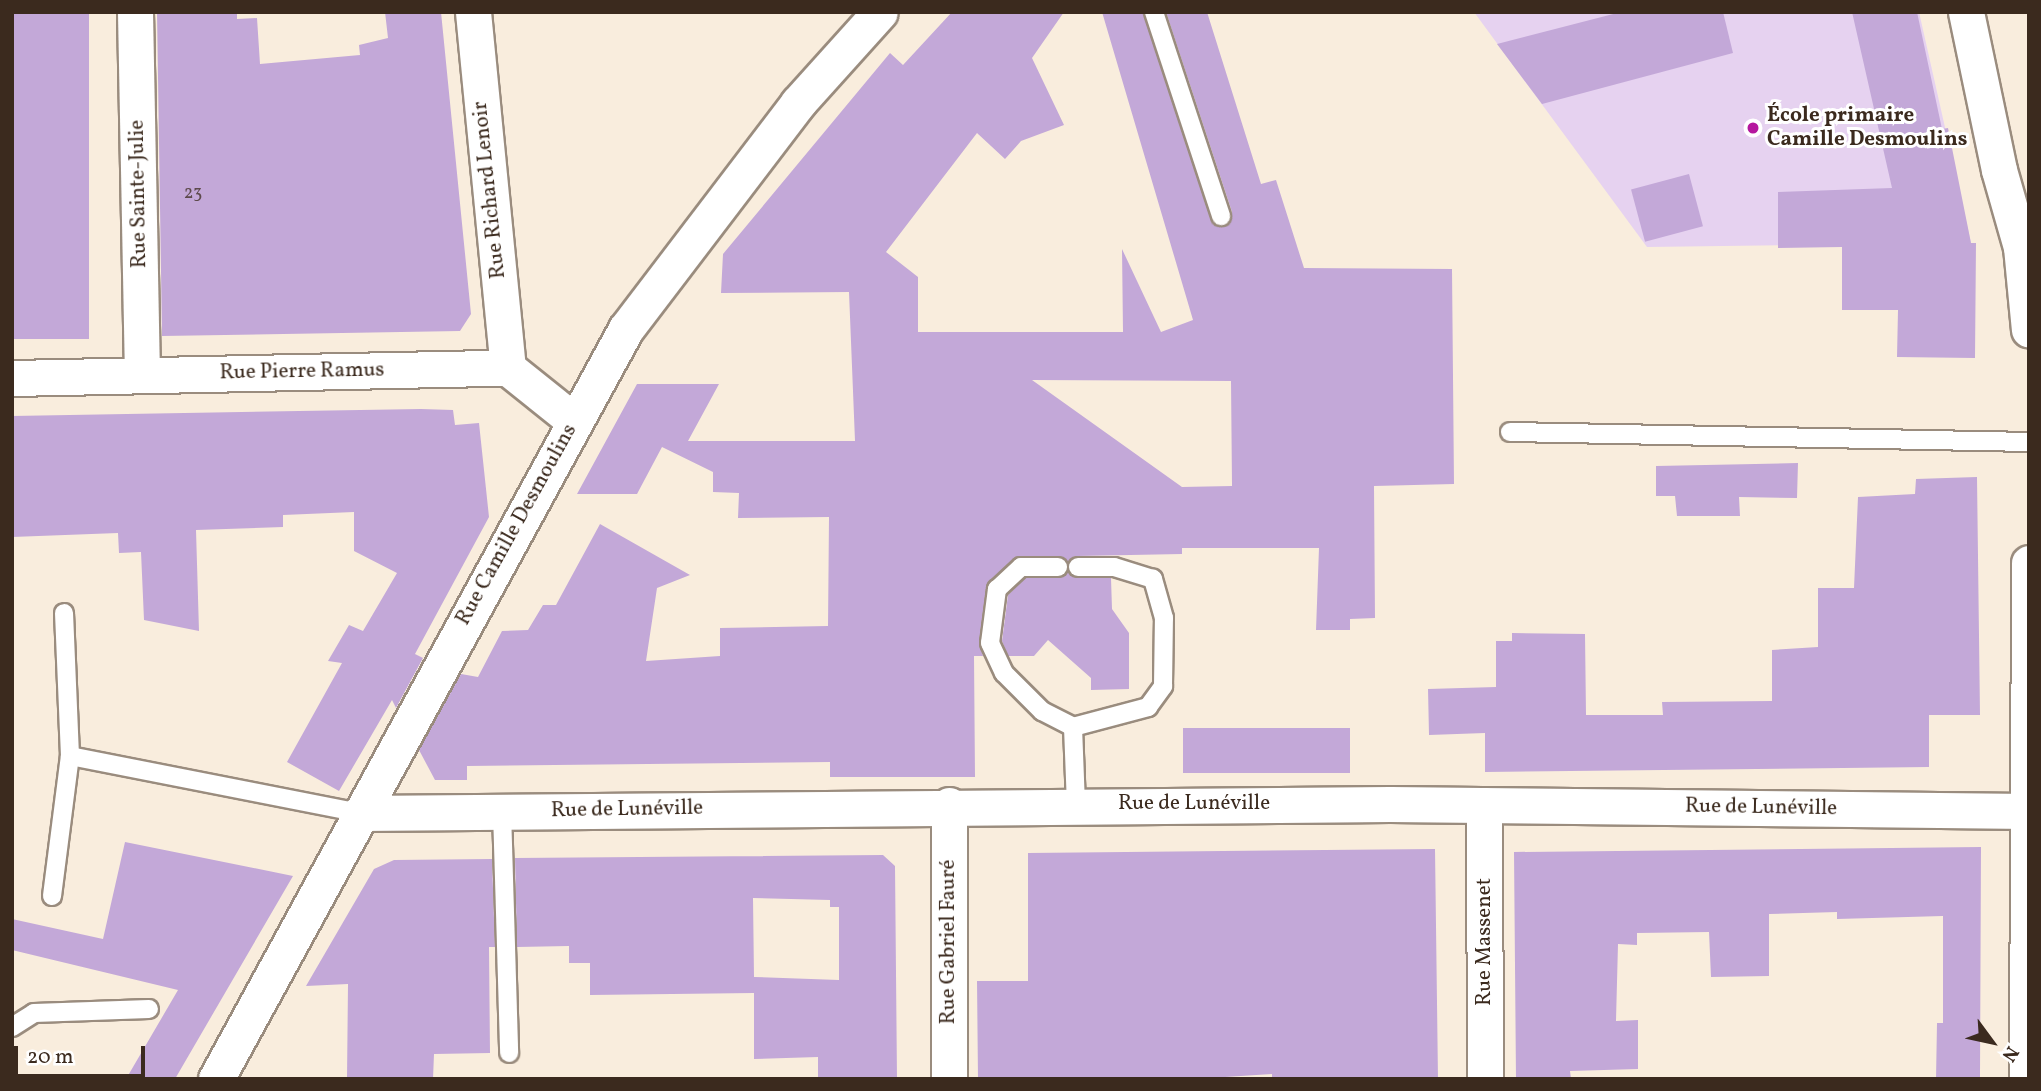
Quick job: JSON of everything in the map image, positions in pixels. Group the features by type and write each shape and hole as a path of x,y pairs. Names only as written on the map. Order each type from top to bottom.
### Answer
{"street":[{"name":"Rue Sainte-Julie","path":"135,12 142,375"},
{"name":"Rue Richard Lenoir","path":"472,12 508,368"},
{"name":"Rue Camille Desmoulins","path":"216,1079 573,420 626,329 798,103 880,12"},
{"path":"1966,12 1999,170 2021,247 2029,330"},
{"name":"Rue Pierre Ramus","path":"12,378 508,368"},
{"path":"508,368 573,420"},
{"path":"2027,1079 2029,563"},
{"name":"Rue de Lunéville","path":"360,813 949,805 1484,805 2027,811"},
{"name":"Rue Gabriel Fauré","path":"948,1079 949,805"},
{"name":"Rue Massenet","path":"1484,805 1485,1079"}],"lane":[{"path":"1154,12 1221,216"},
{"path":"1510,432 2029,442"},
{"path":"1058,567 1021,567 997,589 990,643 1004,673 1042,711 1073,727 1148,707 1164,686 1164,618 1153,579 1114,567 1078,567"},
{"path":"52,896 70,756 64,614"},
{"path":"1073,727 1076,805"},
{"path":"70,756 360,813"},
{"path":"502,811 509,1053"},
{"path":"12,1027 34,1013 149,1009"}],"shaded area":[{"name":"École primaire Camille Desmoulins","path":"1474,12 1919,12 1971,243 1647,247"}],"building":[{"path":"12,12 89,12 89,339 12,339"},
{"path":"157,12 237,12 237,19 257,18 260,64 360,55 359,45 388,38 385,12 441,12 471,314 460,331 162,336"},
{"path":"952,12 1064,12 1032,58 1064,125 1021,141 1005,159 977,133 886,252 918,277 918,332 1123,332 1122,249 1161,332 1193,320 1102,12 1143,12 1214,225 1229,224 1232,212 1166,12 1207,12 1261,184 1276,180 1304,268 1452,269 1454,484 1374,486 1375,618 1350,619 1350,630 1316,630 1319,548 1182,548 1182,554 1078,556 1068,562 1059,556 1021,556 986,588 979,642 983,656 974,656 975,777 830,777 830,762 467,766 467,780 435,780 419,750 461,674 478,677 502,631 528,630 543,605 556,605 600,524 690,575 657,588 646,661 720,656 720,628 828,626 829,517 738,518 739,493 713,492 713,472 662,447 637,494 577,494 637,384 719,384 688,441 855,441 849,292 721,293 723,254 890,53 903,65","holes":["1032,380 1231,381 1232,486 1182,487"]},
{"path":"1621,12 1723,12 1733,53 1542,104 1497,44"},
{"path":"1852,12 1917,12 1942,129 1948,128 1971,243 1976,243 1975,358 1897,357 1898,310 1842,310 1842,247 1778,248 1778,192 1892,188"},
{"path":"1689,174 1703,226 1645,242 1631,190"},
{"path":"453,410 455,425 479,423 489,517 415,654 423,658 396,708 392,700 339,791 287,762 342,663 328,661 349,625 363,631 397,573 354,551 354,512 283,515 283,527 196,530 199,631 144,620 141,552 119,553 118,533 12,537 12,416"},
{"path":"1798,463 1797,498 1739,497 1740,516 1677,516 1675,496 1656,496 1656,466"},
{"path":"1977,477 1980,715 1929,715 1929,767 1485,772 1485,733 1429,735 1428,689 1496,687 1496,641 1512,641 1512,633 1585,634 1586,715 1663,715 1662,702 1772,701 1772,650 1818,647 1818,588 1854,588 1858,497 1915,494 1916,479"},
{"path":"1068,572 1077,578 1111,578 1112,609 1129,633 1129,689 1091,690 1091,678 1048,640 1034,656 1008,656 1002,641 1008,595 1025,578 1059,578"},
{"path":"1183,728 1350,728 1350,773 1183,773"},
{"path":"125,842 293,876 175,1079 126,1079 178,990 12,950 12,919 103,939"},
{"path":"1981,847 1980,1079 1936,1079 1937,1023 1943,1023 1943,916 1837,919 1837,912 1769,914 1769,976 1711,977 1709,932 1637,933 1637,945 1618,944 1616,1021 1638,1020 1638,1069 1570,1071 1571,1079 1516,1079 1514,852"},
{"path":"1435,849 1438,1079 1272,1079 1272,1074 1194,1079 978,1079 977,981 1028,981 1028,853"},
{"path":"883,855 895,866 897,1079 818,1079 818,1057 754,1059 754,993 590,995 590,963 569,963 569,946 517,947 515,858","holes":["753,898 830,900 830,907 839,907 839,980 754,977"]},
{"path":"492,859 495,947 489,947 490,1053 434,1054 433,1079 347,1079 348,984 306,986 374,869 394,860"}],"place":[{"name":"École primaire Camille Desmoulins","path":"1753,128"}]}
